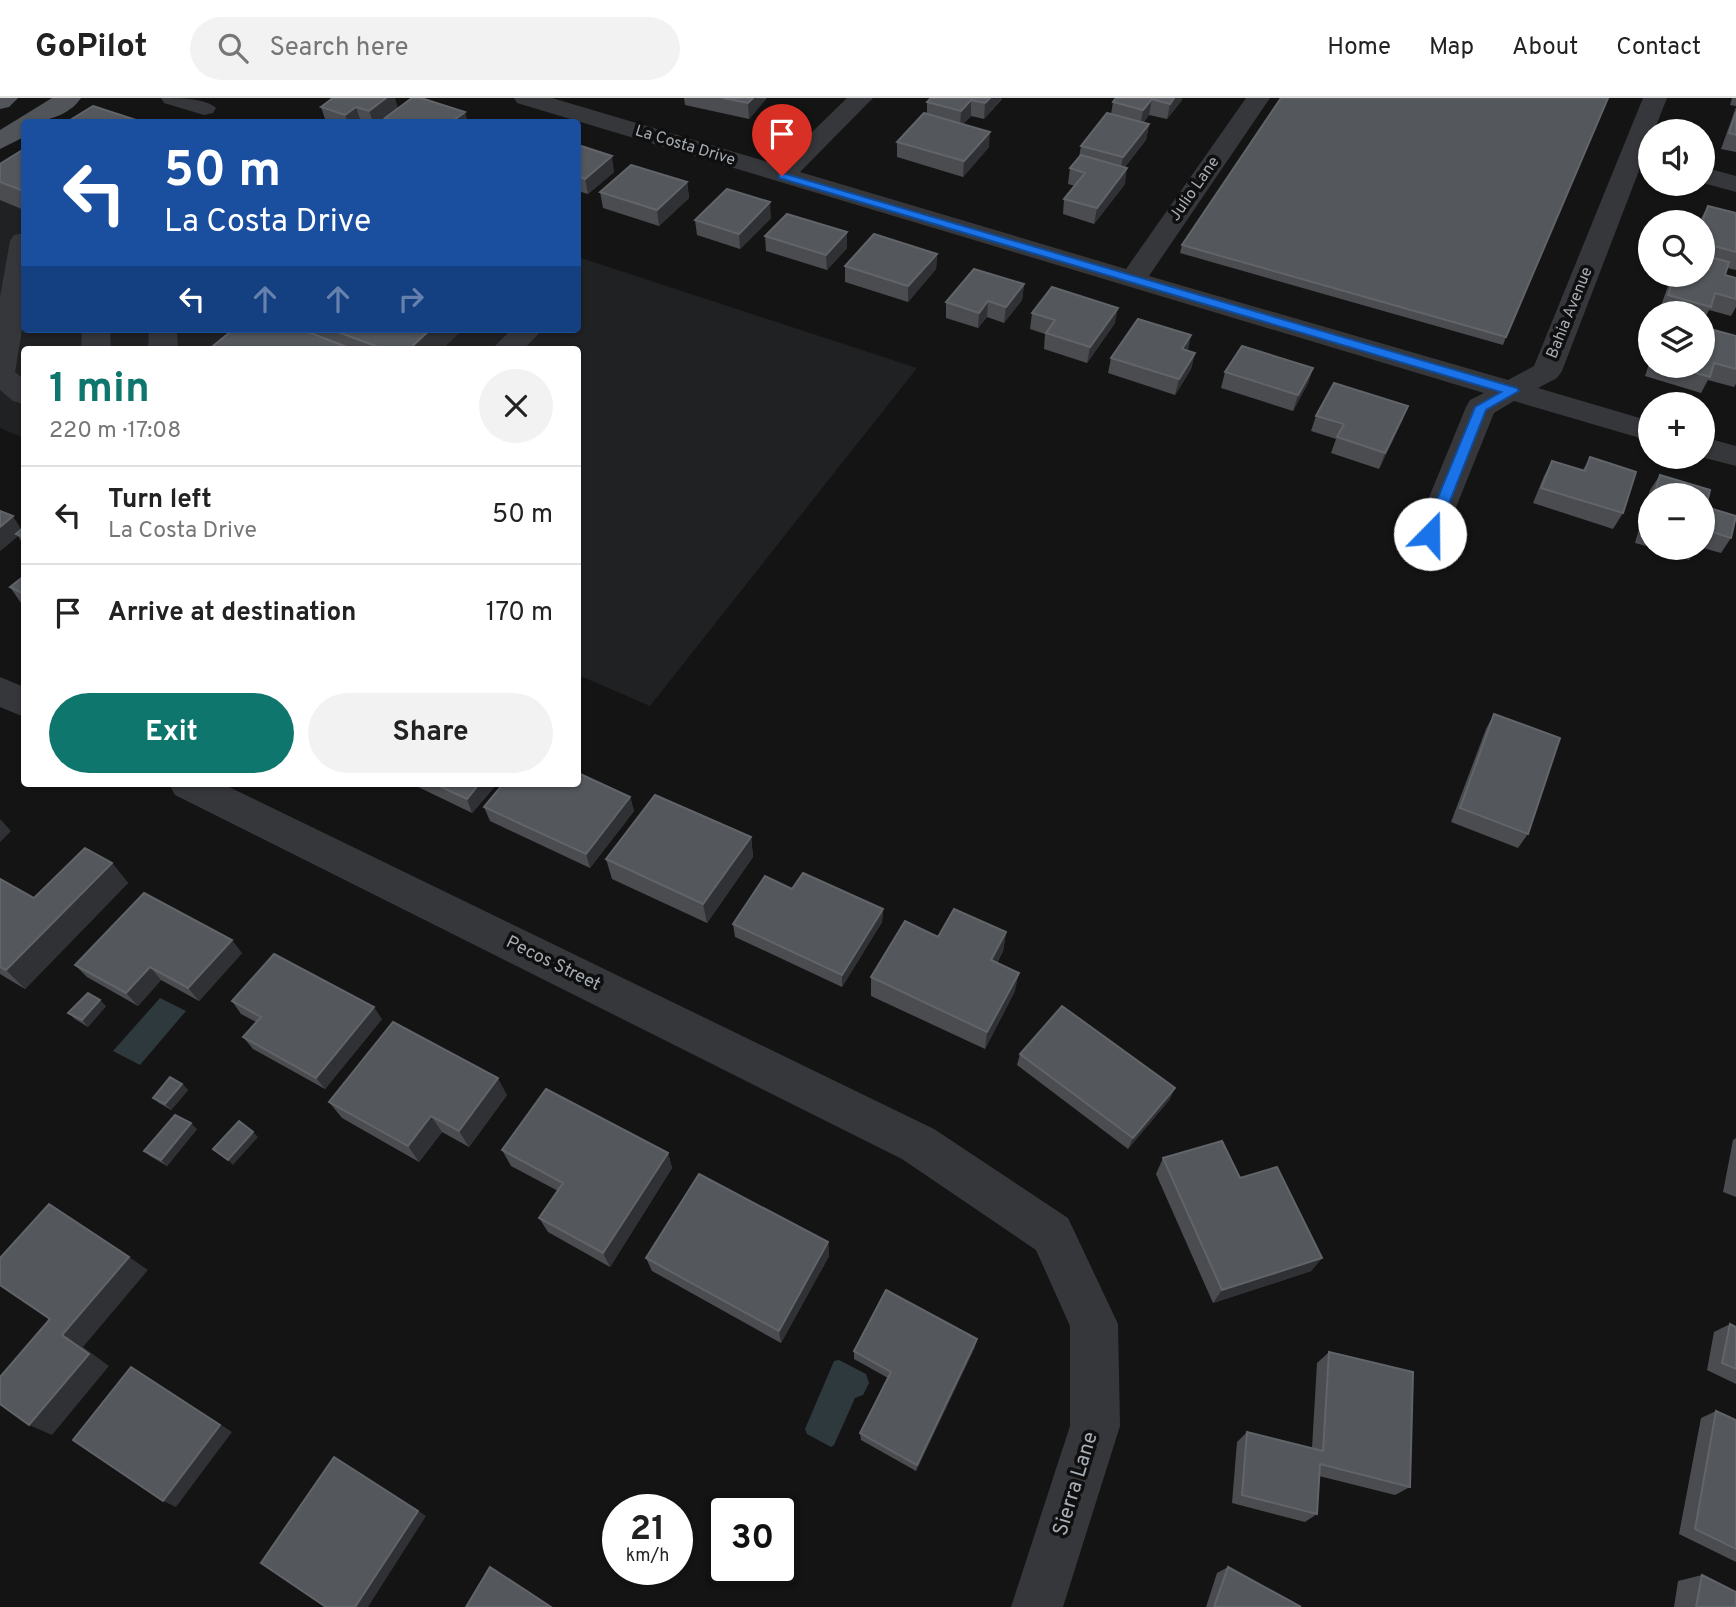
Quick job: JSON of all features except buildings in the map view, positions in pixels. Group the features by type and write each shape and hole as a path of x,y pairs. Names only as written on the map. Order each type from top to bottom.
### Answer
{"main road":[{"path":"0,102 6,98"},
{"path":"35,119 69,98"},
{"path":"0,141 21,128"}],"street":[{"path":"173,98 204,108"},
{"name":"La Costa Drive","path":"526,98 1132,280 1638,427"},
{"path":"782,176 860,98"},
{"name":"Julio Lane","path":"1132,280 1258,98"},
{"name":"Bahia Avenue","path":"1650,119 1655,98"},
{"name":"Bahia Avenue","path":"1430,534 1481,407 1546,371 1638,166"},
{"path":"1715,178 1736,184"},
{"path":"0,233 21,240"},
{"path":"21,258 0,375 21,392"},
{"path":"510,346 525,333"},
{"path":"1715,450 1736,456"},
{"path":"0,691 21,702"},
{"name":"Pecos Street","path":"194,787 918,1144"},
{"name":"Sierra Lane","path":"918,1144 1052,1234 1094,1324 1095,1426 1037,1607"}],"shaded area":[{"path":"21,152 21,333 581,333 581,258 917,368 650,706 581,676 581,346 21,346 21,437 0,428 0,166"},
{"path":"160,998 186,1011 140,1065 113,1051"},
{"path":"839,1360 866,1374 869,1383 863,1395 855,1398 831,1447 807,1434 805,1429 834,1361"}],"route":[{"path":"782,176 1513,391 1481,407 1430,534"}]}
